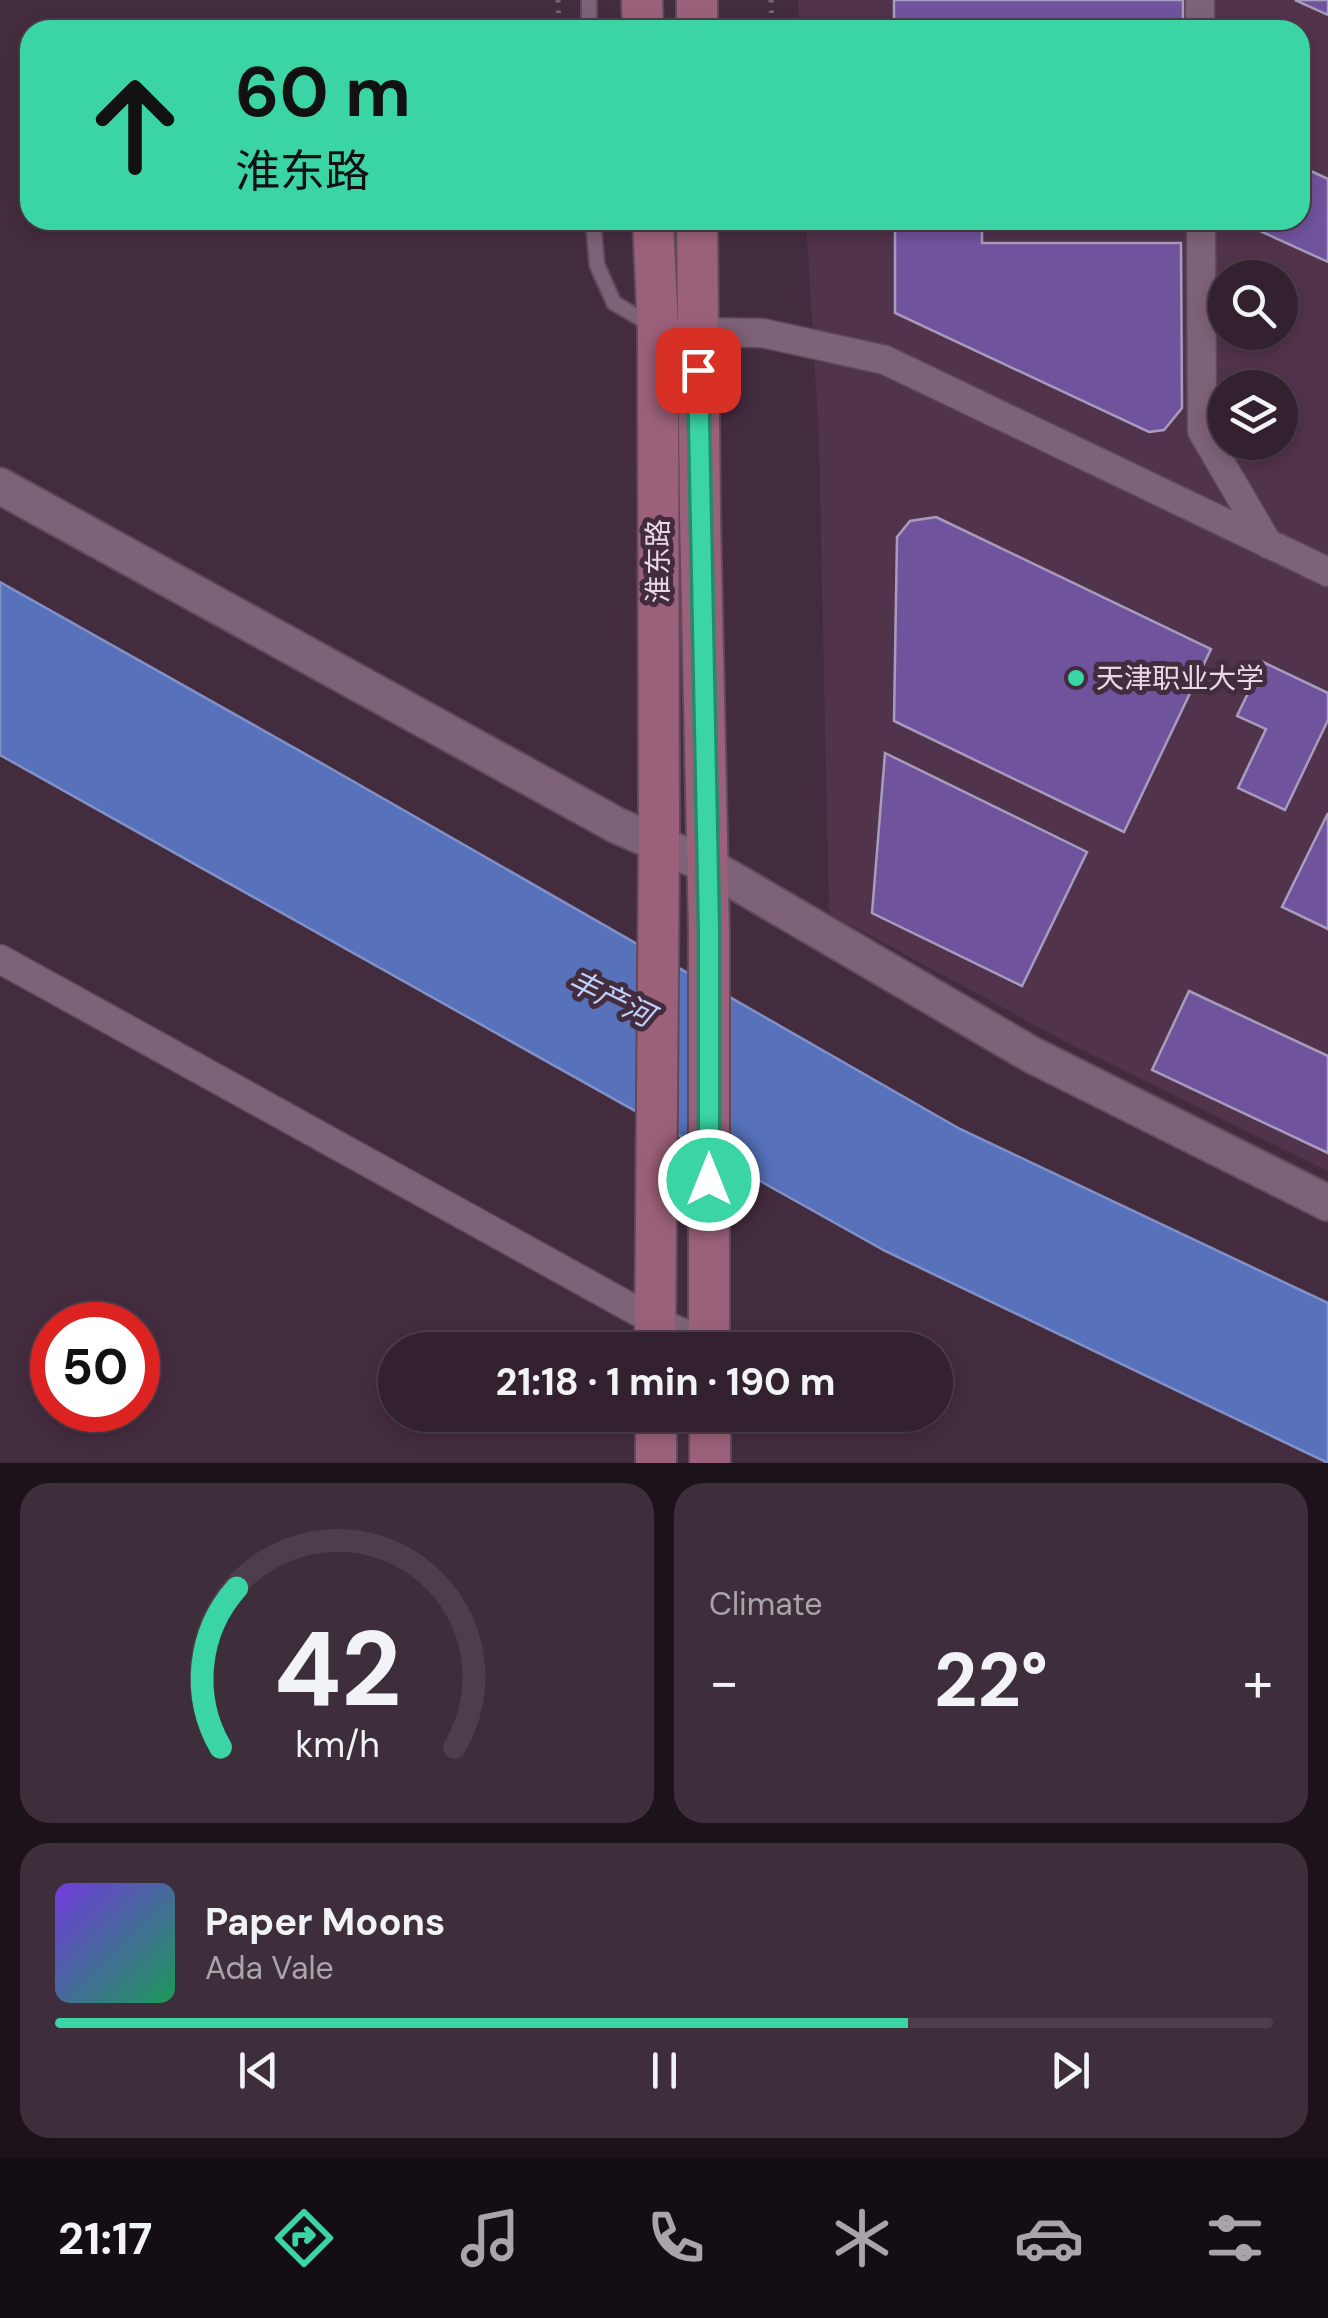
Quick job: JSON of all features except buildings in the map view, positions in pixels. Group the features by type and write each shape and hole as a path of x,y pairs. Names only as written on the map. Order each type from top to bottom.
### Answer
{"main road":[{"name":"淮东路","path":"653,230 658,329 655,1332"},
{"name":"淮东路","path":"697,230 709,930 709,1332"},
{"path":"656,1432 656,1463"},
{"path":"710,1432 710,1463"}],"street":[{"path":"1201,230 1202,430 1268,544"},
{"path":"658,329 697,334 762,333 885,360 1328,572"},
{"path":"0,486 616,826 708,865 1032,1055 1328,1202"},
{"path":"0,959 648,1332"}],"lane":[{"path":"593,230 597,265 614,303 658,329"}],"shaded area":[{"name":"天津职业大学","path":"798,0 1328,0 1328,1171 1066,1042 829,913 819,439 807,230 1310,230 1310,20 799,20"}],"water":[{"name":"丰产河","path":"0,582 960,1129 1328,1303 1328,1463 885,1251 0,755"}],"place":[{"name":"天津职业大学","path":"1076,678"}],"route":[{"path":"698,370 709,930 709,1180"}]}
